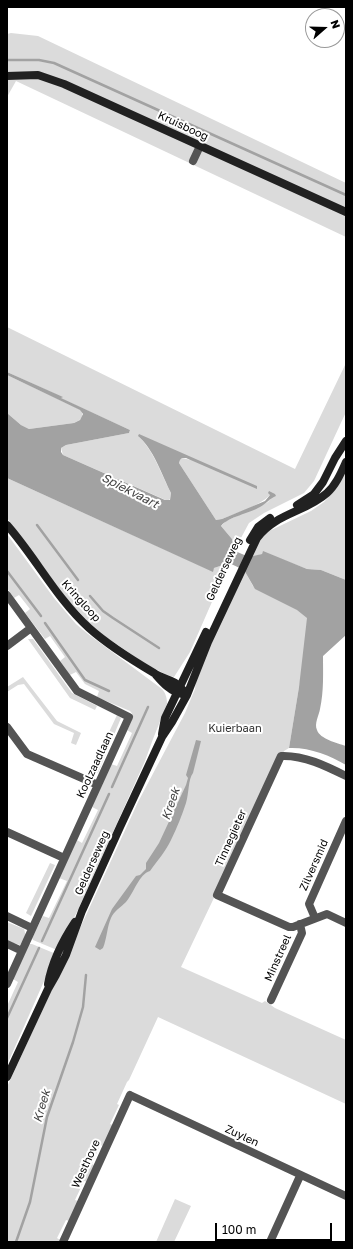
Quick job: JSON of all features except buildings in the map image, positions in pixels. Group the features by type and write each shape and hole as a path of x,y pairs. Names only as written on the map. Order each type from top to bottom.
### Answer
{"street":[{"name":"Kruisboog","path":"7,76 38,75 64,84 346,212"},
{"path":"193,161 200,146"},
{"name":"Gelderseweg","path":"7,1077 48,989 51,970 69,931 82,911 162,737 187,695 208,642 258,527 314,494 323,482 334,458 346,440"},
{"name":"Gelderseweg","path":"249,547 268,526 326,494 335,484 346,462"},
{"name":"Kringloop","path":"7,524 60,597 76,616 96,634 156,675 164,684 187,695"},
{"name":"Gelderseweg","path":"162,737 165,718 236,576"},
{"name":"Koolzaadlaan","path":"7,595 77,691 129,717 7,984"},
{"path":"7,646 31,628"},
{"path":"7,727 27,754 98,786"},
{"name":"Tinnegieter","path":"346,776 320,763 288,756 281,756 218,895 286,926 293,927 327,914 346,923"},
{"name":"Zilversmid","path":"315,918 309,904 346,821"},
{"path":"7,832 64,858"},
{"path":"7,916 32,928"},
{"name":"Minstreel","path":"271,1000 302,933 300,924"},
{"path":"7,944 22,951"},
{"name":"Zuylen","path":"130,1095 300,1176 346,1196"},
{"name":"Westhove","path":"63,1242 130,1095"},
{"path":"270,1242 300,1176"}],"green space":[{"path":"11,33 38,36 346,183 346,237 16,81 7,97 7,34"},
{"path":"7,327 295,469 346,363 346,412 314,481 304,493 264,513 249,523 234,551 232,539 221,526 226,521 268,502 272,497 270,495 254,506 216,520 179,463 182,458 191,460 138,436 153,455 171,493 168,501 63,455 61,448 66,445 129,433 130,430 7,372"},
{"path":"7,375 81,410 81,418 74,423 29,429 21,425 7,413"},
{"path":"346,469 346,580 321,570 307,569 263,552 262,554 249,558 261,535 311,511 324,502 335,490"},
{"path":"7,478 212,571 214,568 229,563 190,652 174,677 147,665 106,637 90,624 66,598 7,518"},
{"path":"7,534 54,598 76,624 162,689 167,700 167,704 145,761 77,912 57,950 33,940 32,938 43,916 49,918 67,881 59,878 77,840 82,843 98,810 92,807 111,764 117,766 132,733 127,730 132,720 132,713 97,697 99,691 85,684 76,672 70,675 60,661 65,657 50,636 45,639 25,613 30,609 19,595 14,598 7,588"},
{"name":"Kuierbaan","path":"244,570 253,586 314,618 299,687 289,748 284,751 181,967 262,1003 265,1001 275,1008 346,1040 346,1104 158,1017 117,1104 119,1105 110,1124 113,1125 104,1146 100,1145 92,1164 94,1165 87,1182 84,1181 75,1200 78,1201 69,1221 66,1220 57,1238 60,1240 59,1242 7,1242 7,1087 138,802 185,713 195,689 197,671"},
{"path":"28,639 33,639 72,693 97,706 95,710 70,698"},
{"path":"23,677 57,721 81,733 76,745 71,743 74,733 54,724 24,684 18,685 7,692 7,687"},
{"path":"117,715 121,718 98,773 90,773"},
{"path":"50,863 55,865 31,916 26,913"},
{"path":"7,922 24,929 26,936 20,945 7,941"},
{"path":"29,944 56,954 7,1065 7,1006 18,982 13,979"},
{"path":"175,1199 191,1206 174,1242 156,1242"}],"water":[{"name":"Spiekvaart","path":"7,372 63,397 61,398 130,430 129,433 66,445 61,448 63,455 165,500 170,500 171,493 161,470 148,447 138,436 139,434 257,486 257,489 186,458 182,458 179,463 216,520 222,519 265,501 270,495 268,493 269,491 275,494 276,496 262,506 229,520 221,526 232,539 235,551 249,557 262,554 263,551 307,569 321,570 346,580 346,635 323,656 322,696 316,728 322,736 346,746 346,765 319,752 289,748 299,687 307,618 297,610 255,589 244,570 229,563 214,568 213,572 7,478 7,413 21,425 29,429 74,423 80,420 83,414 80,410 7,375"},
{"path":"196,740 201,741 193,773 190,779 186,803 175,831 167,848 150,871 143,876 126,902 112,916 103,948 100,950 95,947 112,909 136,876 140,875 146,869 146,863 159,843 186,785 188,778 186,775"}],"waterway":[{"path":"7,60 39,60 54,63 346,195"},
{"path":"37,525 78,580"},
{"path":"7,571 41,616"},
{"path":"90,596 103,611 159,648"},
{"path":"45,623 85,680 109,691"},
{"path":"112,787 148,707"},
{"path":"42,941 109,794"},
{"path":"7,1018 39,948"},
{"name":"Kreek","path":"16,1242 30,1202 47,1117 73,1042 83,1007 86,975"}]}
